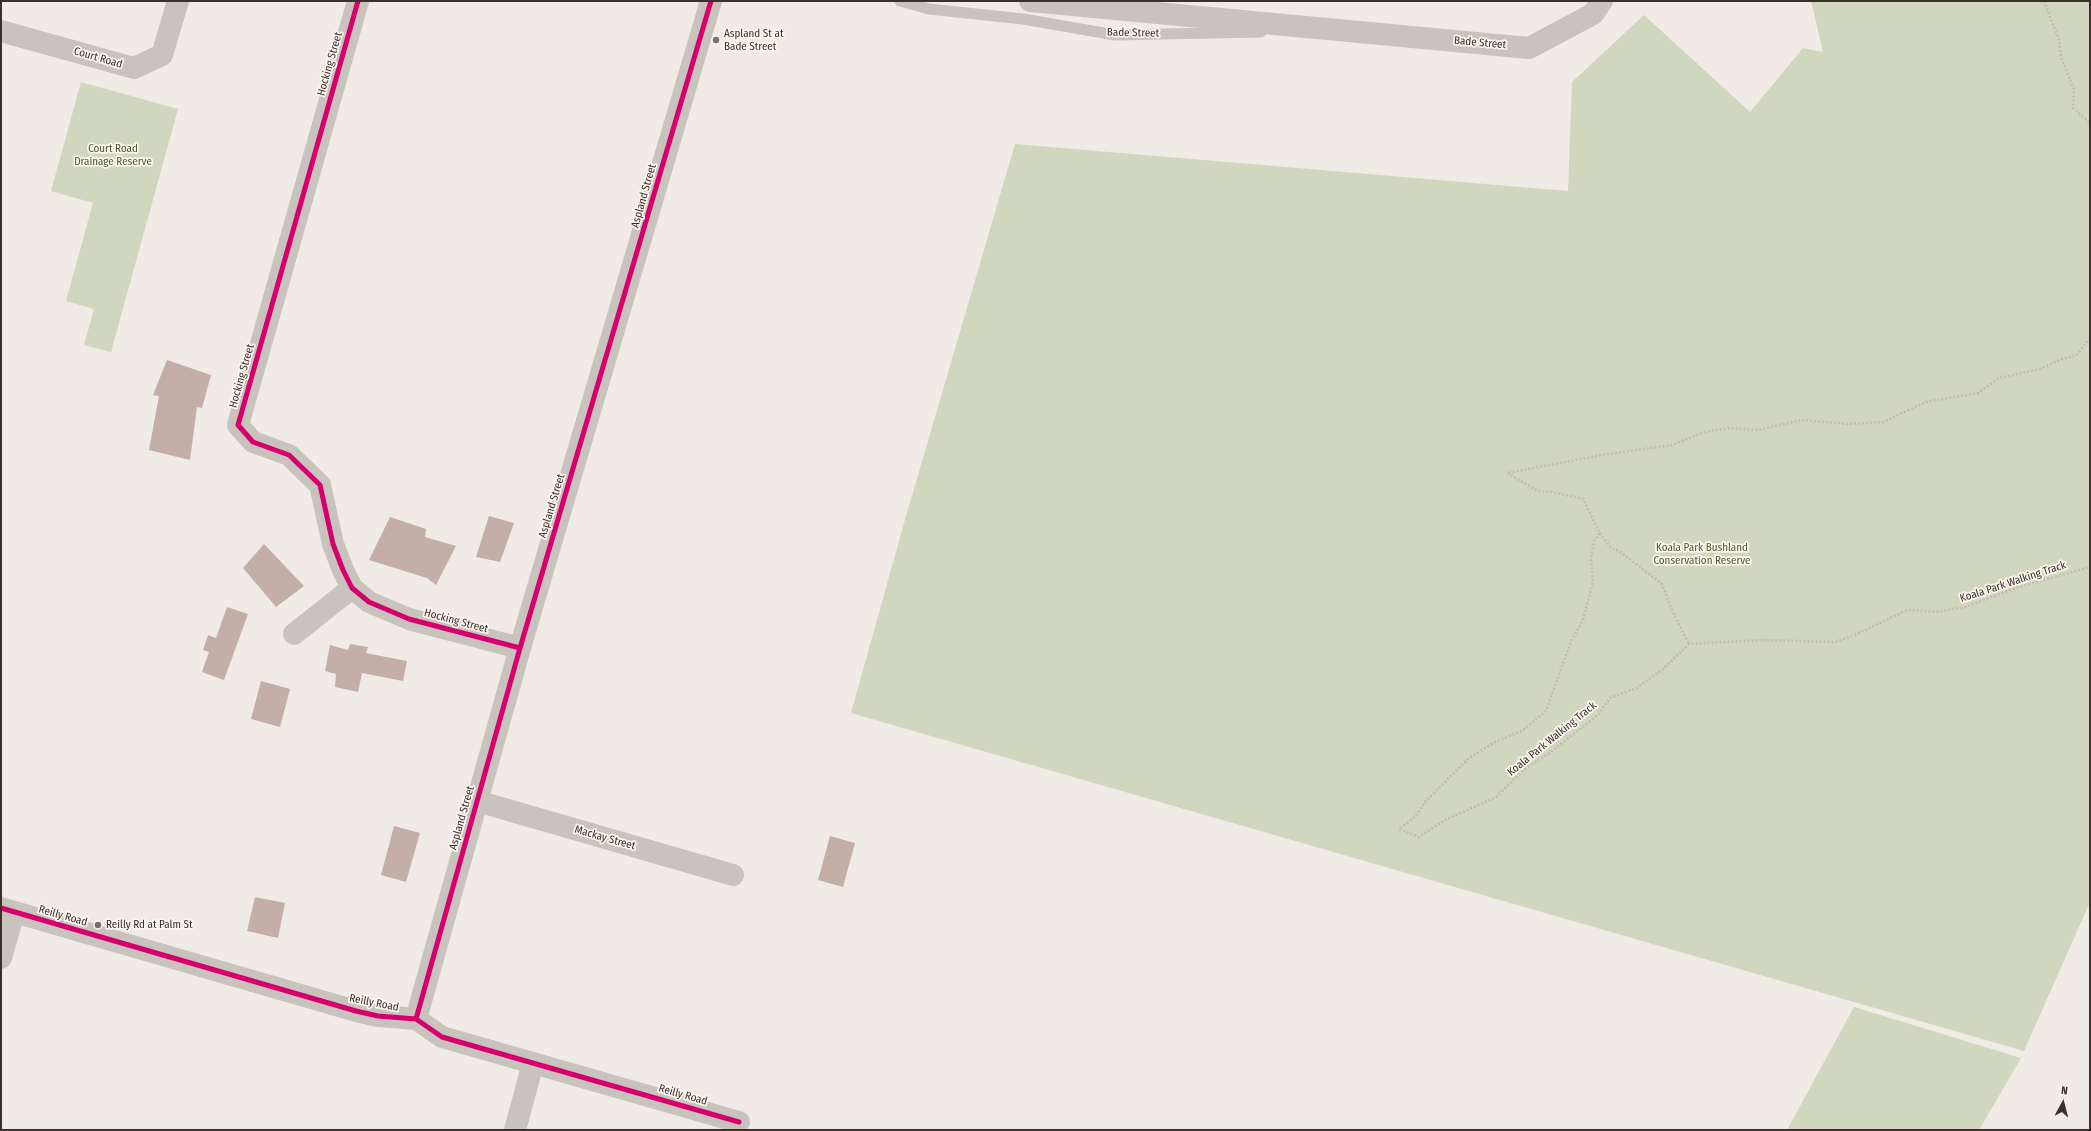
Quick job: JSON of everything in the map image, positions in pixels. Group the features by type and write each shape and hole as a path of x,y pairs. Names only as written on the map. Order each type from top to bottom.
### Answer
{"street":[{"name":"Court Road","path":"1,31 134,68 162,55 178,1"},
{"name":"Hocking Street","path":"358,1 238,425 253,442 289,455 320,485 333,544 352,588 369,602 402,616 520,648"},
{"name":"Aspland Street","path":"416,1019 520,648 711,1"},
{"name":"Bade Street","path":"1030,1 1529,48 1593,14 1602,1"},
{"path":"294,634 352,588"},
{"name":"Mackay Street","path":"477,800 733,875"},
{"path":"1,958 7,910"},
{"name":"Reilly Road","path":"7,910 356,1011 378,1016 416,1019 442,1037 739,1122"},
{"path":"515,1130 534,1063"}],"lane":[{"name":"Bade Street","path":"900,1 929,9 1023,19 1115,35 1344,30"}],"path":[{"path":"2044,1 2059,40 2062,56 2074,90 2073,108 2090,123"},
{"path":"1689,644 1671,608 1662,584 1619,551 1610,547 1600,533 1583,499 1552,492 1538,491 1507,473 1602,455 1672,445 1704,432 1728,428 1758,430 1802,420 1849,424 1883,422 1926,402 1978,393 1999,378 2040,369 2062,359 2078,355 2090,338"}],"green space":[{"name":"Koala Park Bushland Conservation Reserve","path":"1811,1 2090,1 2090,902 2024,1051 851,713 906,516 1015,144 1568,191 1572,82 1644,15 1750,112 1803,48 1823,52"},
{"name":"Court Road Drainage Reserve","path":"81,82 178,109 111,352 84,345 94,309 66,301 93,203 51,191"},
{"path":"1854,1007 2021,1058 1979,1130 1787,1130"}],"building":[{"path":"167,360 211,375 202,408 197,407 190,460 149,450 159,396 153,395"},
{"path":"489,516 514,523 500,562 476,557"},
{"path":"390,517 426,529 425,537 456,546 436,585 427,578 369,560"},
{"path":"264,544 304,586 276,607 243,568"},
{"path":"227,607 248,614 224,680 202,672 209,652 203,650 208,635 216,638"},
{"path":"350,644 368,647 366,653 407,661 403,681 362,673 358,692 335,687 336,674 325,671 330,645 348,650"},
{"path":"261,681 290,689 280,727 251,719"},
{"path":"394,826 420,833 406,882 381,875"},
{"path":"830,836 855,843 843,887 818,880"},
{"path":"255,897 285,903 278,938 247,931"}],"cycle path":[{"path":"358,1 238,425 253,442 289,455 320,485 333,544 343,570 352,588 369,602 409,619 520,648"},
{"path":"416,1019 520,648 711,1"},
{"path":"1,908 356,1011 378,1016 416,1019 442,1037 739,1122"}],"place":[{"name":"Aspland St at Bade Street","path":"716,40"},
{"name":"Reilly Rd at Palm St","path":"98,925"}]}
